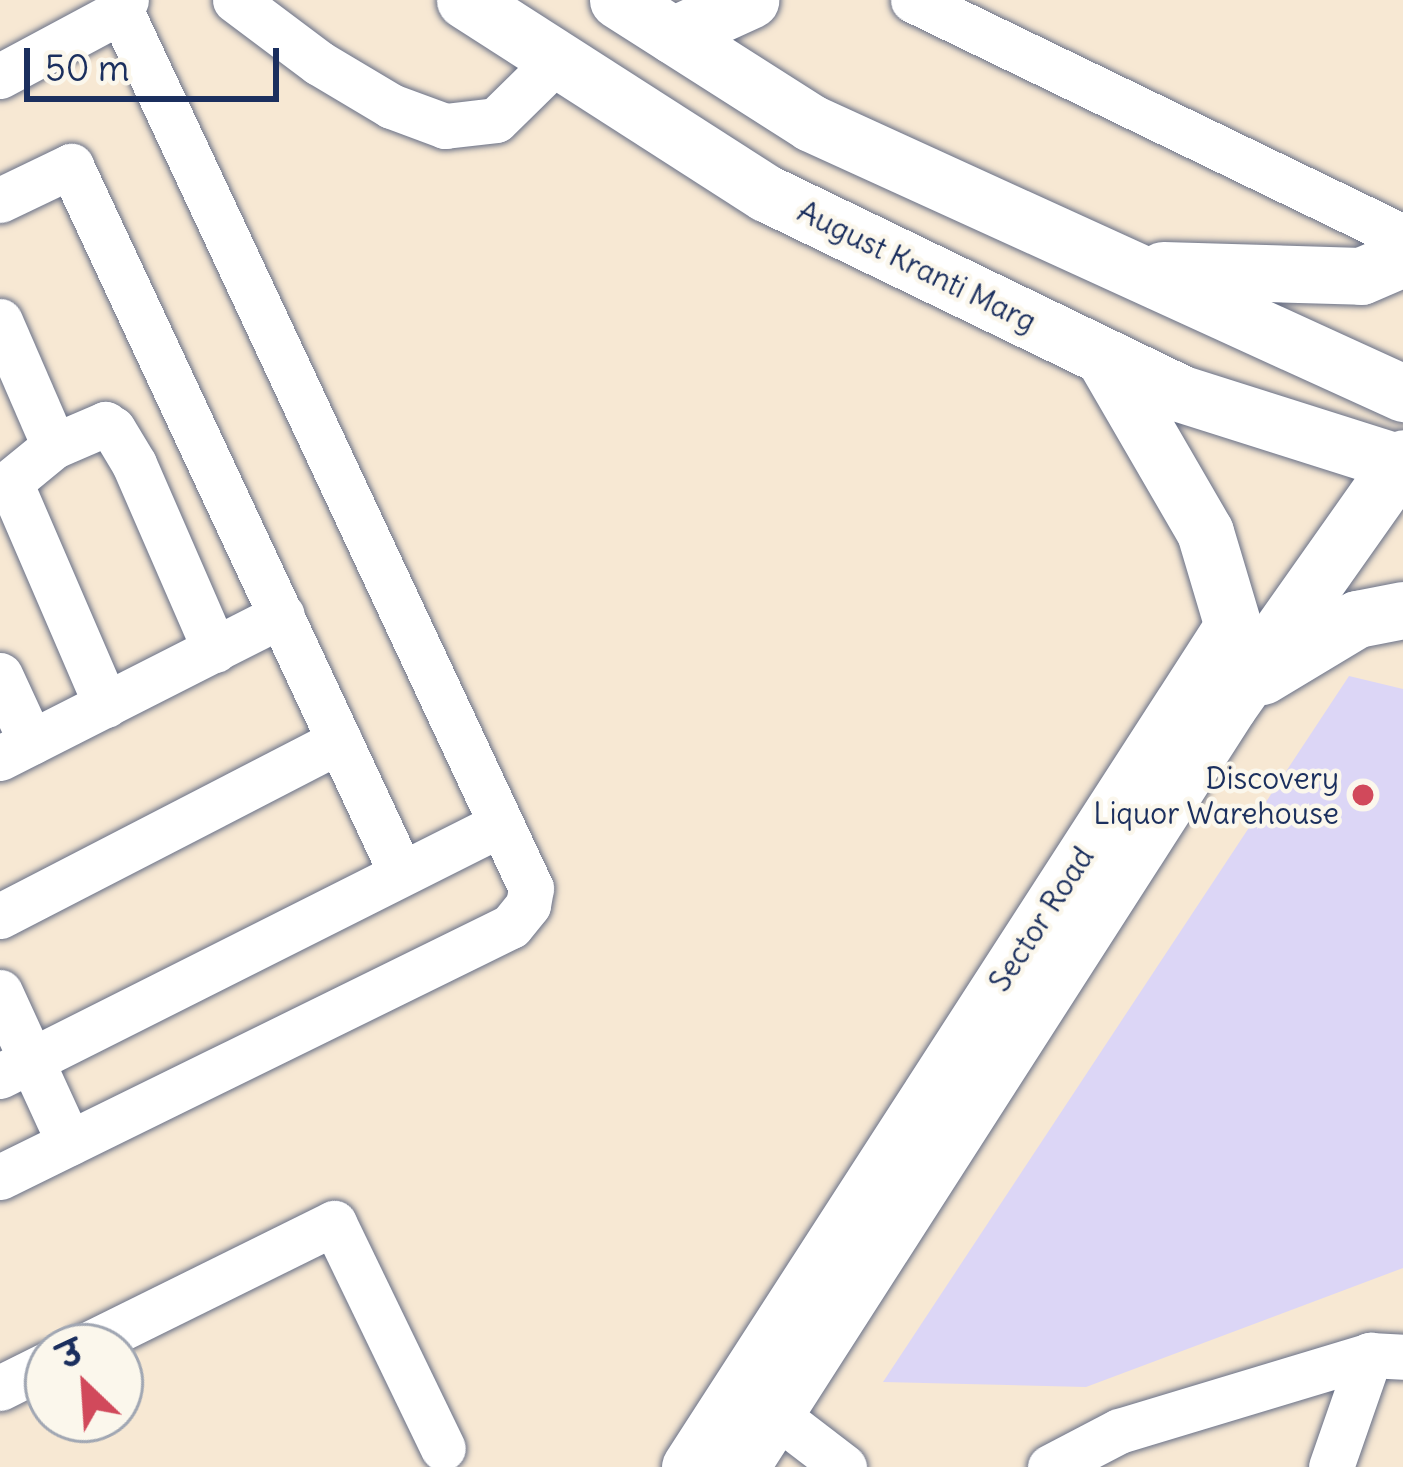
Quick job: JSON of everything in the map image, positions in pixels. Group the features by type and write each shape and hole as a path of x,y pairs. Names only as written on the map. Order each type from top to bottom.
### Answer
{"main road":[{"name":"August Kranti Marg","path":"465,0 766,193 1179,393 1390,458"},
{"path":"618,0 811,123 1401,389"},
{"path":"673,35 750,0"},
{"path":"1123,267 1238,277 1360,276 1403,258"},
{"name":"Sector Road","path":"690,1467 1233,626 1205,532 1103,356"},
{"name":"Sector Road","path":"740,1467 1390,458 1401,389"},
{"path":"1229,705 1277,664 1357,620 1403,610"}],"street":[{"path":"235,0 319,64 391,106 445,126 496,120 557,60"},
{"path":"913,0 1403,237"},
{"path":"0,76 123,6 531,888 528,905 511,926 0,1177"},
{"path":"0,200 71,166 400,871"},
{"path":"0,321 54,446"},
{"path":"106,705 10,482 54,446 105,424 113,429 134,464 215,650"},
{"path":"0,675 16,750 282,615"},
{"path":"0,916 339,741"},
{"path":"16,1068 499,825"},
{"path":"0,992 16,1068 69,1143"},
{"path":"132,1323 334,1223 443,1448"},
{"path":"1050,1467 1387,1356"},
{"path":"1331,1467 1387,1356"},
{"path":"776,1414 844,1467"}],"shaded area":[{"path":"1349,676 1403,689 1403,1268 1086,1387 883,1382"}],"place":[{"name":"Discovery Liquor Warehouse","path":"1363,795"}]}
